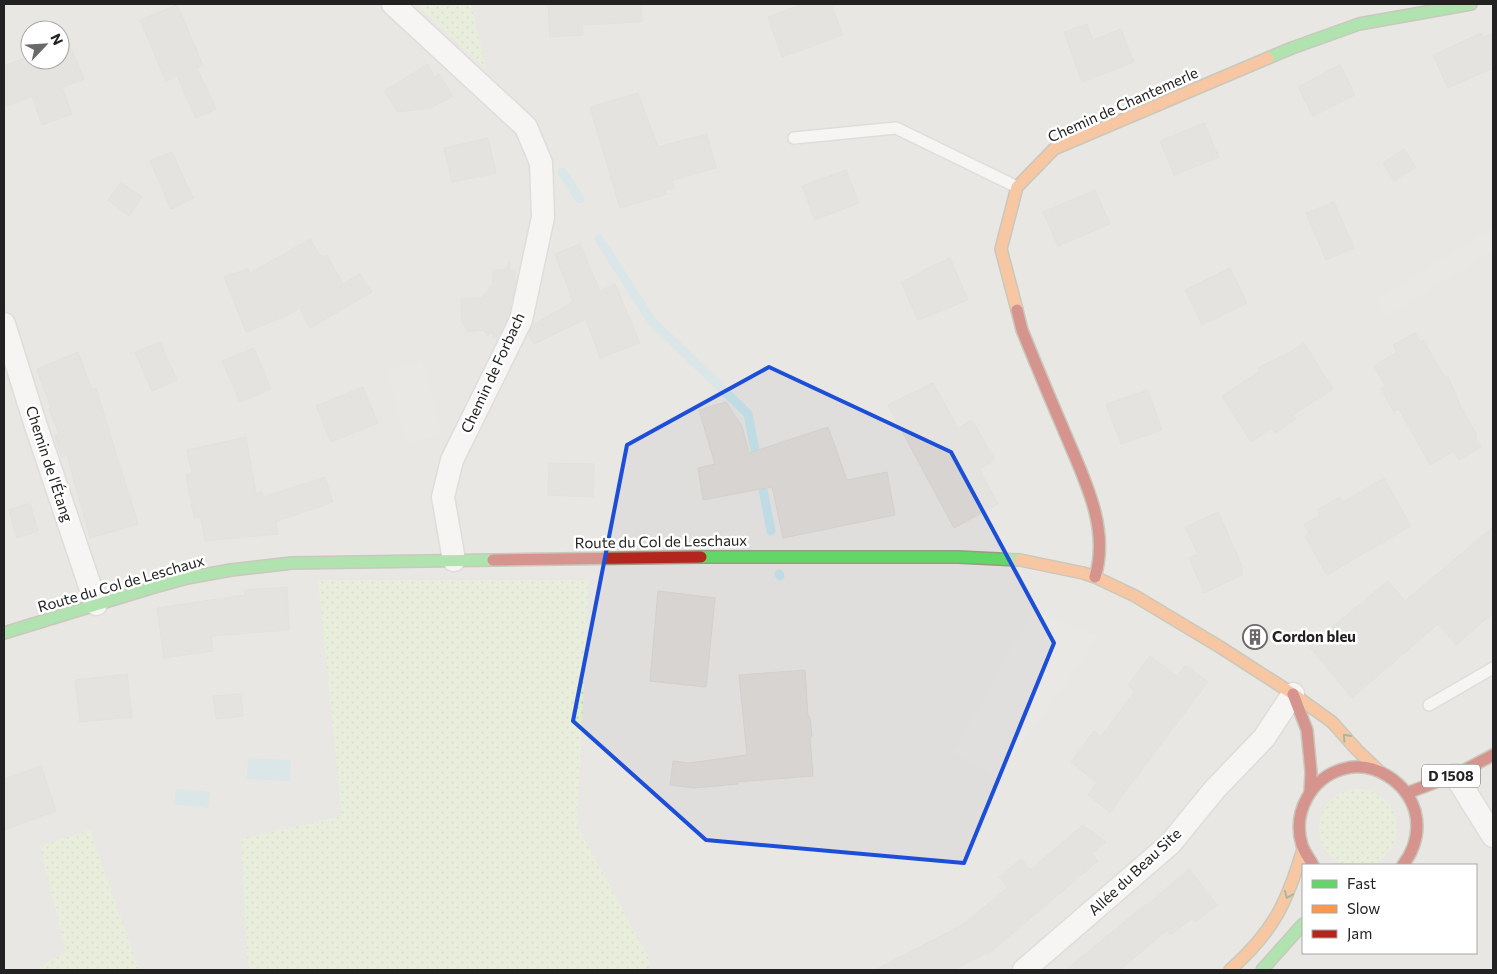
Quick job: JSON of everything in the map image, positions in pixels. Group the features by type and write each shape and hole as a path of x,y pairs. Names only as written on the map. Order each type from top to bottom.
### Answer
{"main road":[{"name":"Chemin de Chantemerle","path":"1095,577 1099,564 1100,541 1091,498 1022,330 1001,249 1018,187 1054,149 1292,48 1359,24 1471,4"},
{"name":"Route du Col de Leschaux","path":"4,633 172,582 236,569 292,563 734,556 958,557 1018,560 1095,577 1135,596 1220,647 1293,694 1332,722 1357,750 1380,772 1399,784 1406,793"},
{"path":"1293,694 1307,730 1311,772 1310,792"},
{"name":"D 1508","path":"1406,793 1455,775 1493,756"},
{"path":"1312,864 1303,849 1298,826 1304,802 1310,792 1318,782 1341,770 1368,768 1380,772"},
{"path":"1404,864 1413,850 1417,827 1416,814 1406,793"},
{"path":"1230,970 1256,947 1279,913 1293,881 1303,849"},
{"path":"1262,970 1302,925"}],"street":[{"name":"Chemin de Forbach","path":"393,4 526,128 541,163 543,217 520,320 452,460 443,497 454,560"},
{"name":"Chemin de l'Étang","path":"4,324 96,604"},
{"name":"Allée du Beau Site","path":"1024,970 1170,844 1215,789 1264,738 1293,694"},
{"path":"1455,775 1493,836"}],"lane":[{"path":"794,138 896,128 1018,187"},
{"path":"1429,704 1493,668"}],"highlighted area":[{"path":"769,367 951,452 1054,643 964,863 706,840 573,721 627,445"}],"shaded area":[{"path":"4,4 415,4 485,68 471,4 1493,4 1493,970 4,970"},
{"path":"1493,227 1493,251 1386,317 1375,300"},
{"path":"422,360 442,434 407,444 387,370"},
{"path":"1033,610 1099,637 996,779 954,752"}],"green space":[{"path":"415,4 471,4 486,69"},
{"path":"318,580 589,580 577,825 649,959 649,970 248,970 241,839 342,816"},
{"path":"1358,789 1373,792 1390,807 1396,820 1397,828 1394,843 1385,855 1373,864 1343,864 1326,849 1320,836 1319,828 1322,813 1337,796 1350,790"},
{"path":"90,830 139,970 35,970 66,952 40,846"}],"water":[{"path":"248,758 291,760 290,781 247,779"},
{"path":"176,789 210,792 208,808 174,804"}],"building":[{"path":"548,4 641,4 642,22 582,25 583,35 550,37"},
{"path":"803,4 831,4 843,35 782,57 768,17"},
{"path":"177,5 203,65 197,68 216,109 196,118 177,76 166,81 140,20"},
{"path":"1087,24 1093,40 1121,29 1134,62 1082,82 1064,32"},
{"path":"1481,33 1483,38 1493,33 1493,68 1448,88 1433,55"},
{"path":"70,46 84,79 62,88 72,114 42,125 32,96 4,107 4,66 20,60 20,70 70,70"},
{"path":"428,64 434,77 439,74 453,96 431,108 398,112 384,91"},
{"path":"1340,65 1355,95 1313,116 1298,87"},
{"path":"638,93 658,147 707,134 716,168 672,180 675,188 665,190 667,194 620,208 590,107"},
{"path":"1204,123 1219,157 1174,175 1160,141"},
{"path":"488,138 496,173 452,182 444,148"},
{"path":"1404,149 1416,167 1394,181 1383,163"},
{"path":"172,152 193,198 171,209 150,161"},
{"path":"846,170 859,203 815,220 802,186"},
{"path":"121,182 142,197 129,216 108,200"},
{"path":"1095,190 1110,224 1058,246 1043,212"},
{"path":"1334,202 1354,248 1326,260 1306,213"},
{"path":"310,239 322,258 327,255 343,284 360,274 372,292 310,328 300,308 246,332 224,277 248,269 250,273"},
{"path":"580,244 600,291 615,284 640,343 600,358 586,319 534,344 529,334 533,325 573,302 555,254"},
{"path":"950,258 968,300 918,320 901,282"},
{"path":"510,262 509,270 515,270 515,287 508,316 497,338 493,338 493,332 487,336 484,330 468,332 462,322 461,299 482,298 493,284 493,270 504,270"},
{"path":"1230,268 1247,303 1202,325 1185,290"},
{"path":"1415,333 1420,342 1423,340 1445,378 1448,376 1481,447 1459,460 1454,451 1430,465 1399,409 1394,412 1381,389 1385,386 1374,366 1397,352 1393,345"},
{"path":"160,342 177,380 152,391 135,352"},
{"path":"1304,343 1333,389 1293,415 1296,419 1275,433 1272,428 1251,442 1222,396 1260,371 1258,368 1282,357"},
{"path":"254,348 271,389 240,402 222,361"},
{"path":"78,352 92,390 96,388 138,524 90,538 67,455 61,457 55,435 59,434 37,369"},
{"path":"933,383 958,428 972,420 995,460 979,469 998,504 954,528 888,405"},
{"path":"363,387 378,423 331,442 316,406"},
{"path":"1148,390 1162,430 1121,444 1106,404"},
{"path":"726,402 742,426 749,453 828,427 847,480 887,472 895,515 783,538 772,487 703,500 698,468 715,464 699,410"},
{"path":"246,437 256,494 262,492 263,497 325,477 333,502 276,521 278,534 205,541 201,517 194,518 186,475 192,474 187,450"},
{"path":"549,463 594,464 593,497 548,495"},
{"path":"1384,478 1411,526 1327,575 1305,536 1309,533 1304,524 1320,515 1317,510 1340,497 1343,502"},
{"path":"30,503 38,531 17,538 9,510"},
{"path":"1218,512 1242,566 1242,575 1204,593 1189,558 1198,554 1185,527"},
{"path":"1493,527 1493,613 1456,645 1438,624 1352,698 1309,646 1388,581 1405,601"},
{"path":"287,587 289,630 211,636 213,651 164,658 157,608 245,595 244,590"},
{"path":"658,591 715,598 706,687 650,681"},
{"path":"1150,656 1177,676 1186,665 1208,682 1110,812 1088,795 1097,783 1071,762 1094,731 1101,737 1135,691 1128,685"},
{"path":"805,670 808,716 810,717 812,736 810,737 813,776 737,782 738,784 694,788 670,785 673,761 689,763 747,755 739,675"},
{"path":"127,674 132,717 80,722 75,680"},
{"path":"241,694 243,716 216,719 213,696"},
{"path":"41,766 56,811 4,830 4,779"},
{"path":"1083,825 1106,842 1092,854 1098,861 987,955 986,953 953,970 875,970 964,924 1008,887 999,877 1021,859 1030,870"},
{"path":"1189,869 1217,905 1195,922 1192,918 1171,935 1167,930 1120,970 1066,970 1147,905"}],"waterway":[{"path":"562,172 580,199"},
{"path":"599,239 651,320 748,414 757,461"},
{"path":"761,479 771,531"}],"traffic: fast":[{"path":"1268,58 1359,24 1471,4"},
{"path":"701,557 958,557 1020,560"},
{"path":"4,633 187,578 231,570 292,563 493,560"},
{"path":"1262,970 1302,925"}],"traffic: slow":[{"path":"1017,310 1001,249 1017,187 1054,149 1268,58"},
{"path":"1020,560 1083,573 1135,596 1220,647 1293,694 1332,722 1380,772"},
{"path":"1230,970 1257,943 1277,916 1291,885 1303,849"}],"traffic: jam":[{"path":"1017,310 1022,330 1092,500 1099,538 1099,558 1095,577"},
{"path":"493,560 701,557"},
{"path":"1293,694 1307,730 1311,772 1310,792"},
{"path":"1407,793 1455,775 1493,755"},
{"path":"1312,864 1303,848 1300,833 1302,809 1313,789 1322,780 1343,769 1355,767 1377,771 1387,776 1411,800 1415,811 1417,833 1411,853 1404,864"}],"place":[{"name":"Cordon bleu","path":"1255,637"}]}
